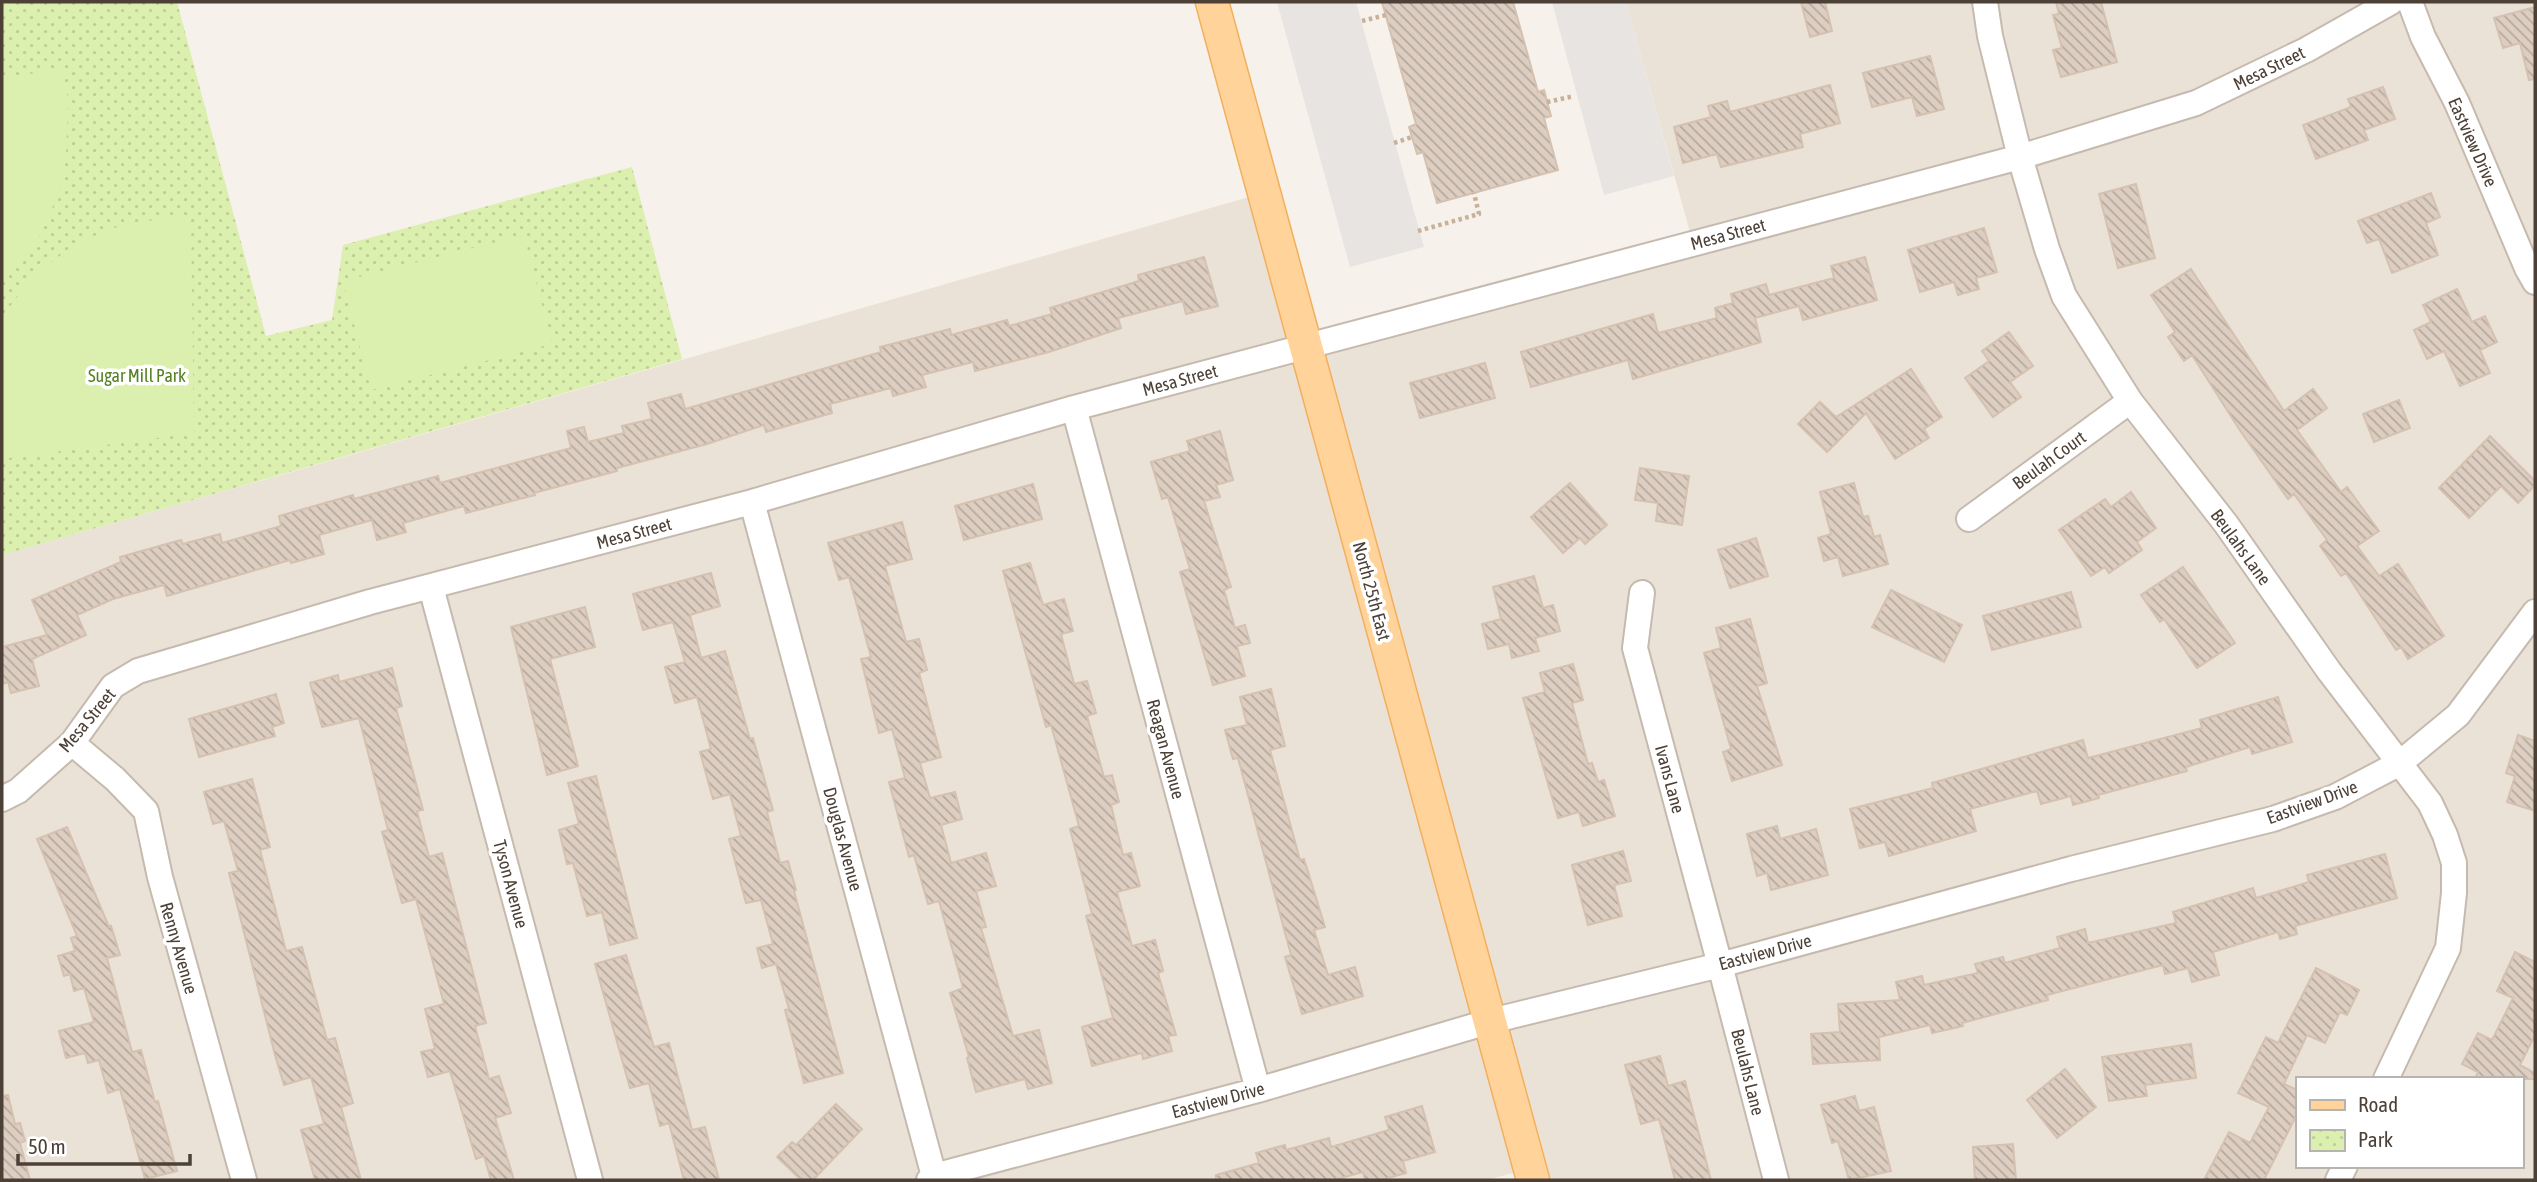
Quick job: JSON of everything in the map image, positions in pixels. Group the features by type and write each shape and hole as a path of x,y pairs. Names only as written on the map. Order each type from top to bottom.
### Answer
{"main road":[{"name":"North 25th East","path":"1212,2 1533,1180"}],"street":[{"name":"Beulahs Lane","path":"1985,2 1990,36 2020,157 2064,296 2130,401 2226,524 2329,671 2430,803 2445,835 2454,863 2454,893 2448,948 2387,1077"},
{"name":"Mesa Street","path":"2,799 18,791 72,743 113,686 138,671 370,602 751,502 1074,408 2020,157 2196,103 2306,50 2390,2"},
{"name":"Eastview Drive","path":"2410,2 2423,37 2457,103 2535,282"},
{"name":"Beulah Court","path":"1969,519 2130,401"},
{"name":"Reagan Avenue","path":"1074,408 1258,1090"},
{"name":"Douglas Avenue","path":"751,502 931,1178"},
{"name":"Tyson Avenue","path":"431,587 590,1180"},
{"name":"Ivans Lane","path":"1642,593 1635,648 1720,965"},
{"name":"Eastview Drive","path":"931,1178 1258,1090 1491,1021 1720,965 2071,869 2273,818 2335,797 2400,762 2458,715 2535,612"},
{"name":"Renny Avenue","path":"72,743 116,779 146,811 160,877 244,1180"},
{"name":"Beulahs Lane","path":"1720,965 1776,1180"}],"path":[{"path":"1362,21 1386,15"},
{"path":"1547,102 1574,96"},
{"path":"1395,142 1412,138"},
{"path":"1418,231 1479,214 1474,193"}],"shaded area":[{"path":"1277,2 1356,2 1424,247 1350,267"},
{"path":"1552,2 1626,2 1674,176 1604,195"},
{"path":"1626,2 2535,2 2535,1180 1533,1180 1529,1169 1486,1180 2,1180 2,555 1263,193 1305,346 1693,243"}],"green space":[{"name":"Sugar Mill Park","path":"14,2 177,2 266,336 332,320 343,245 632,167 682,359 2,555 2,5"},
{"path":"62,67 68,98 66,159 60,190 41,233 24,259 2,276 2,80"},
{"path":"191,216 194,433 2,459 2,319 12,303 51,262 82,242 117,227"},
{"path":"524,235 552,344 371,390 343,281"}],"building":[{"path":"1382,2 1513,2 1538,92 1544,90 1551,116 1544,118 1558,170 1437,203 1423,152 1417,154 1409,127 1416,124"},
{"path":"1801,2 1825,2 1832,31 1810,37"},
{"path":"2056,2 2101,2 2117,62 2061,77 2053,50 2062,48 2053,15 2059,14"},
{"path":"2535,7 2535,79 2529,80 2520,43 2503,48 2494,18"},
{"path":"1930,56 1944,109 1917,116 1912,97 1872,107 1863,73"},
{"path":"1830,85 1840,123 1800,134 1803,147 1721,167 1717,154 1683,163 1674,127 1711,117 1708,106 1727,101 1730,112"},
{"path":"2383,87 2395,119 2364,130 2368,140 2316,159 2303,125 2351,107 2348,99"},
{"path":"2136,184 2155,258 2118,268 2099,194"},
{"path":"2431,193 2440,217 2426,223 2438,255 2392,273 2379,239 2367,243 2358,221"},
{"path":"1984,228 1997,272 1976,278 1979,289 1958,295 1954,282 1920,292 1908,250"},
{"path":"1204,257 1218,306 1186,314 1183,301 1118,318 1121,328 1049,352 975,371 973,362 922,375 926,387 893,396 891,388 830,404 832,413 766,432 764,425 707,444 617,468 617,471 466,513 464,506 403,523 406,532 377,540 372,520 319,535 324,554 291,563 290,560 167,596 164,585 113,599 77,615 86,635 32,659 39,686 11,693 8,682 2,684 2,647 47,635 32,600 121,562 120,557 181,540 183,544 220,534 222,543 281,526 279,516 353,495 354,499 438,476 440,483 571,448 567,431 584,427 588,442 624,433 622,426 652,419 648,403 681,394 685,409 881,352 880,347 950,329 951,335 1007,320 1009,326 1052,314 1050,308 1139,281 1138,275"},
{"path":"1865,257 1877,300 1803,320 1799,306 1755,318 1761,342 1633,379 1628,360 1531,387 1521,352 1653,314 1658,333 1717,318 1715,308 1733,303 1731,294 1766,284 1769,295 1834,278 1831,266"},
{"path":"2191,269 2284,411 2313,389 2327,408 2297,430 2341,492 2347,487 2379,531 2357,546 2379,576 2398,564 2444,636 2408,659 2401,647 2396,650 2346,573 2341,576 2320,546 2327,540 2294,494 2288,499 2192,355 2184,361 2168,337 2175,332 2151,295"},
{"path":"2457,289 2472,322 2485,316 2497,342 2480,350 2490,373 2460,386 2444,351 2427,359 2414,330 2431,322 2423,305"},
{"path":"2009,332 2033,366 2010,382 2021,397 1993,417 1965,378 1989,361 1982,351"},
{"path":"1485,363 1495,398 1420,418 1410,383"},
{"path":"1911,369 1942,417 1924,429 1929,438 1895,459 1866,413 1827,452 1798,424 1820,402 1836,417"},
{"path":"2399,400 2410,428 2374,442 2363,414"},
{"path":"1220,431 1233,480 1216,485 1220,497 1204,501 1231,587 1224,590 1235,628 1245,625 1250,643 1237,646 1245,676 1213,685 1180,572 1190,569 1168,497 1162,499 1151,462 1190,451 1187,441"},
{"path":"2490,436 2535,481 2535,485 2518,503 2501,486 2469,518 2439,488"},
{"path":"1640,468 1689,476 1682,525 1656,521 1658,503 1635,500"},
{"path":"1570,483 1607,525 1585,544 1580,538 1563,553 1531,517"},
{"path":"1854,483 1863,517 1868,516 1874,537 1880,535 1888,564 1843,576 1838,557 1824,561 1818,538 1831,534 1820,492"},
{"path":"1033,484 1042,519 964,540 955,506"},
{"path":"2131,492 2156,528 2137,542 2142,550 2109,573 2105,567 2091,576 2059,530 2105,499 2111,507"},
{"path":"902,522 912,559 885,566 906,642 919,639 927,670 919,673 941,757 920,763 930,798 955,792 962,819 941,825 951,863 986,853 996,886 976,891 986,927 981,928 1013,1036 1039,1030 1052,1083 1028,1089 1025,1079 976,1092 967,1058 969,1057 950,993 963,988 939,901 928,904 914,855 909,857 889,782 905,778 892,729 879,733 861,659 871,657 849,577 839,580 828,543"},
{"path":"1756,538 1768,576 1730,588 1718,550"},
{"path":"1030,563 1043,605 1064,599 1073,631 1061,634 1074,684 1087,681 1096,713 1087,716 1104,777 1112,775 1119,802 1111,805 1123,855 1131,853 1140,886 1117,892 1132,946 1155,940 1163,971 1158,973 1176,1035 1168,1036 1172,1051 1143,1059 1142,1053 1092,1066 1082,1027 1113,1018 1086,916 1092,914 1070,829 1079,826 1051,725 1046,727 1003,571"},
{"path":"2183,567 2235,643 2197,668 2164,619 2160,622 2141,595"},
{"path":"711,573 720,606 690,615 701,658 725,651 773,810 767,812 780,863 788,861 843,1073 804,1083 785,1010 789,1009 776,964 762,968 757,948 773,944 761,900 746,903 729,839 741,836 730,794 713,799 700,752 711,749 697,697 675,703 665,667 685,662 673,622 643,630 633,594"},
{"path":"1534,576 1543,608 1553,605 1560,631 1535,638 1539,651 1512,658 1509,644 1488,649 1482,624 1501,619 1493,587"},
{"path":"1891,590 1962,625 1944,662 1872,627"},
{"path":"2071,592 2081,627 1992,650 1983,616"},
{"path":"585,607 595,647 550,659 578,766 547,775 511,627"},
{"path":"1750,619 1767,683 1757,686 1782,765 1732,781 1723,752 1731,749 1704,653 1721,648 1716,628"},
{"path":"1573,664 1583,700 1572,703 1588,764 1592,763 1598,782 1604,780 1615,816 1583,826 1579,812 1558,818 1523,698 1545,692 1540,673"},
{"path":"392,668 402,706 396,708 423,810 417,811 429,857 442,853 486,1023 475,1026 489,1079 499,1076 511,1113 495,1118 514,1180 491,1180 484,1156 476,1159 450,1071 428,1077 421,1052 435,1049 425,1009 444,1004 416,899 402,903 382,832 388,830 359,718 322,727 310,683 338,675 339,682"},
{"path":"1271,689 1285,746 1270,750 1300,860 1304,859 1325,927 1314,930 1328,975 1355,967 1363,996 1302,1014 1285,957 1291,955 1238,758 1233,759 1225,730 1247,725 1240,697"},
{"path":"276,694 284,723 272,727 275,736 199,757 189,719"},
{"path":"2278,697 2292,742 2252,754 2250,747 2186,767 2187,771 2098,795 2099,798 2073,805 2071,796 2041,804 2037,791 1970,809 1976,831 1889,856 1885,842 1860,848 1850,809 1933,788 1932,783 2083,740 2088,758 2202,728 2200,720"},
{"path":"2518,735 2535,741 2535,811 2507,802 2515,776 2506,773"},
{"path":"596,776 637,938 610,945 602,912 587,916 573,863 567,864 559,830 579,824 568,783"},
{"path":"252,779 270,847 260,850 286,951 302,947 327,1040 335,1038 353,1103 341,1107 361,1180 315,1180 301,1130 324,1124 311,1077 284,1085 275,1055 229,873 238,871 224,821 213,824 204,792"},
{"path":"1777,826 1780,839 1816,829 1828,875 1771,890 1767,873 1757,876 1747,834"},
{"path":"67,827 109,927 111,926 120,955 107,958 132,1052 141,1050 177,1171 145,1179 120,1089 108,1093 99,1060 88,1063 85,1053 66,1058 59,1031 94,1022 84,988 74,991 70,974 64,976 58,956 75,951 71,938 77,936 37,839"},
{"path":"1623,851 1631,881 1614,885 1622,916 1588,925 1572,865"},
{"path":"2385,854 2397,898 2295,926 2297,934 2280,939 2278,932 2213,952 2219,975 2192,982 2188,968 2165,974 2163,965 2047,995 2048,1000 1962,1023 1963,1026 1932,1033 1930,1025 1879,1037 1880,1060 1813,1064 1811,1034 1840,1032 1838,1004 1900,1000 1896,982 1922,976 1924,985 1978,973 1975,964 2003,957 2005,963 2060,948 2057,937 2085,929 2088,943 2176,923 2173,912 2253,888 2256,898 2309,882 2307,875"},
{"path":"2515,952 2535,962 2535,1035 2520,1065 2535,1073 2535,1079 2476,1077 2478,1072 2462,1064 2478,1033 2492,1040 2513,998 2497,991"},
{"path":"626,955 654,1047 669,1043 692,1130 705,1127 719,1180 684,1180 669,1123 660,1126 649,1083 630,1088 595,964"},
{"path":"2316,968 2359,990 2347,1015 2340,1012 2325,1043 2307,1035 2284,1084 2296,1090 2296,1116 2264,1180 2204,1180 2229,1132 2250,1143 2269,1107 2238,1093 2266,1037 2278,1043"},
{"path":"2191,1044 2196,1078 2145,1085 2147,1096 2109,1101 2102,1057"},
{"path":"1660,1056 1668,1086 1685,1081 1711,1180 1675,1180 1659,1119 1641,1124 1625,1065"},
{"path":"2065,1069 2096,1107 2057,1138 2027,1100"},
{"path":"8,1095 15,1124 20,1123 25,1141 20,1143 30,1180 2,1180 2,1096"},
{"path":"1855,1096 1859,1111 1874,1107 1891,1171 1849,1180 1838,1141 1832,1143 1821,1105"},
{"path":"836,1104 862,1129 813,1180 801,1180 777,1157 792,1142 796,1145"},
{"path":"1422,1106 1435,1152 1403,1161 1406,1173 1381,1180 1365,1180 1363,1172 1334,1180 1216,1180 1216,1175 1259,1163 1256,1153 1285,1145 1286,1150 1329,1138 1331,1147 1389,1130 1385,1117"},
{"path":"2013,1144 2016,1180 1975,1180 1973,1147"}]}
